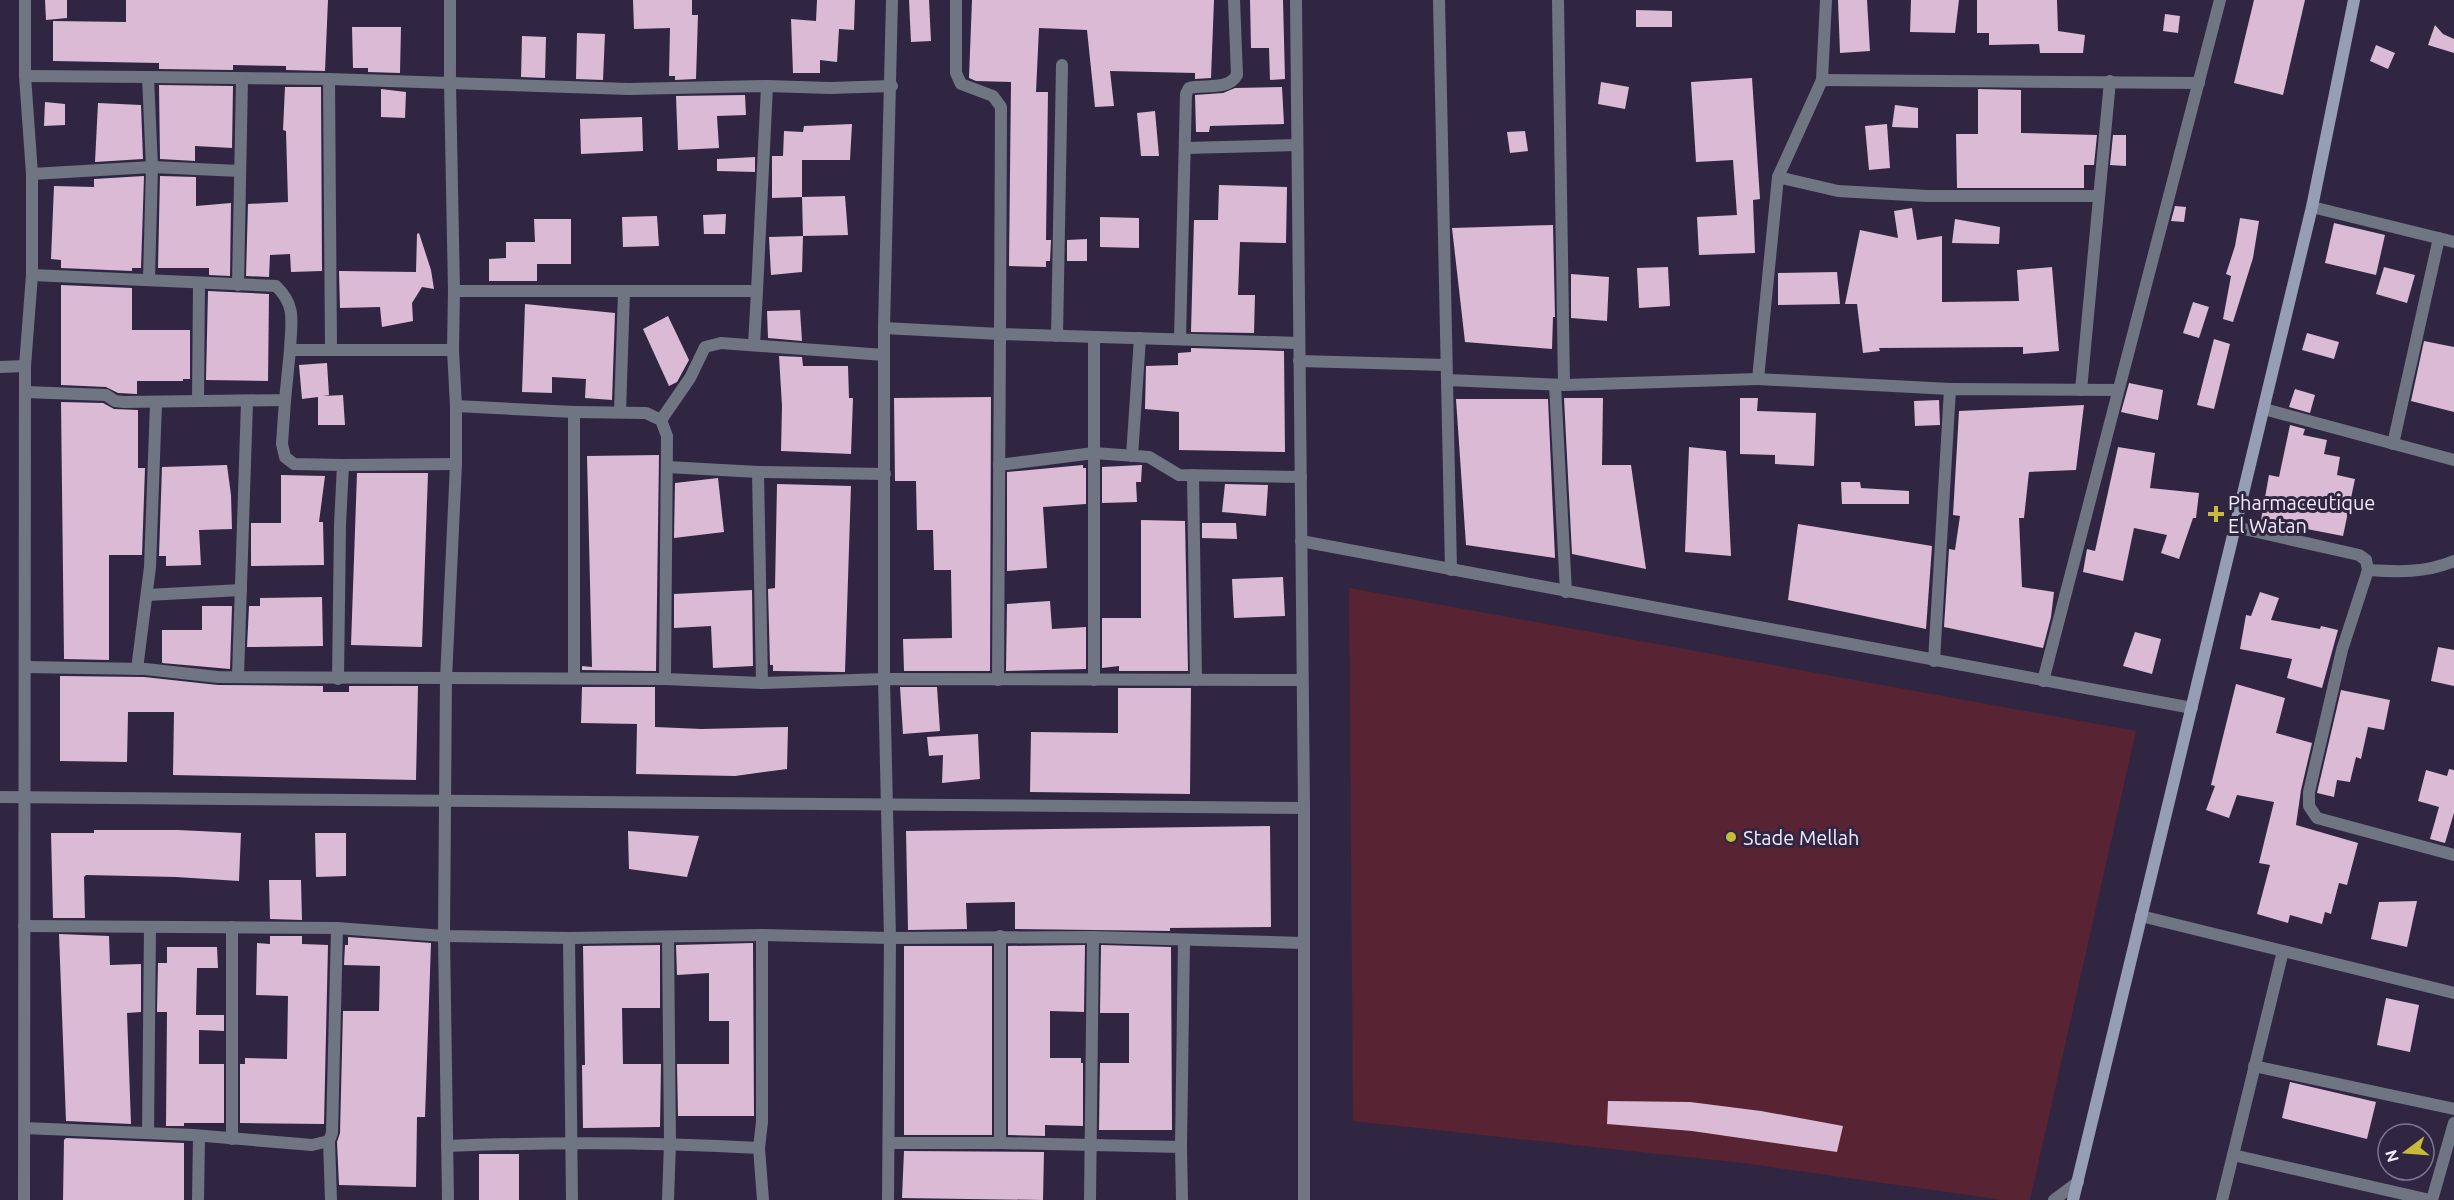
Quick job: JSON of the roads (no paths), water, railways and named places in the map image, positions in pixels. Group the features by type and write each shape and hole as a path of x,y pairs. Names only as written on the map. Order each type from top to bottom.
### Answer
{"main road":[{"path":"2073,1200 2312,207 2354,0"}],"street":[{"path":"24,1200 25,366 32,274 32,174 25,76 25,0"},
{"path":"448,1200 444,936 446,679 456,464 450,0"},
{"path":"888,1200 890,938 884,679 884,328 892,86 892,0"},
{"path":"956,0 956,73 961,84 993,96 1001,107 998,680"},
{"path":"1180,339 1186,94 1190,88 1227,84 1234,81 1237,75 1234,0"},
{"path":"1296,0 1304,808 1304,1200"},
{"path":"1439,0 1451,570"},
{"path":"1558,0 1559,385 1566,592"},
{"path":"1758,379 1778,177 1822,80 1826,0"},
{"path":"2043,681 2220,0"},
{"path":"1057,336 1062,65"},
{"path":"25,76 329,79 629,89 892,86"},
{"path":"148,77 152,167 149,279"},
{"path":"238,285 242,79"},
{"path":"329,79 331,349"},
{"path":"1822,80 2199,83"},
{"path":"2081,390 2110,81"},
{"path":"754,345 766,86"},
{"path":"1185,148 1297,145"},
{"path":"32,174 152,167 240,171"},
{"path":"1778,177 1838,191 1928,195 2099,196"},
{"path":"2312,207 2454,242"},
{"path":"2393,444 2439,238"},
{"path":"32,274 276,286 287,297 292,313 282,444 285,457 294,464 456,464"},
{"path":"198,400 199,284"},
{"path":"454,291 757,291"},
{"path":"620,412 624,292"},
{"path":"884,328 1094,338 1299,343"},
{"path":"1094,338 1094,680"},
{"path":"1132,456 1140,338"},
{"path":"661,420 690,378 705,347 721,343 884,355"},
{"path":"290,350 453,350"},
{"path":"1299,361 1446,365"},
{"path":"0,367 25,366"},
{"path":"1447,380 1559,385 1758,379 1950,389 2118,390"},
{"path":"1934,661 1950,389"},
{"path":"25,392 106,395 115,401 156,403 198,400 247,402 285,400"},
{"path":"238,676 247,402"},
{"path":"137,669 150,567 156,403"},
{"path":"456,406 646,413 661,420 667,436 665,679"},
{"path":"2264,409 2454,460"},
{"path":"574,412 574,677"},
{"path":"999,465 1094,453 1149,457 1162,463 1174,473 1300,477"},
{"path":"338,679 343,465"},
{"path":"667,467 758,472 885,474"},
{"path":"758,472 762,682"},
{"path":"1193,475 1196,680"},
{"path":"2235,527 2359,555 2366,560 2368,570 2342,650 2309,792 2309,806 2317,818 2454,855"},
{"path":"1301,541 2192,708"},
{"path":"2368,570 2406,573 2437,568 2454,561"},
{"path":"147,595 241,590"},
{"path":"25,668 137,669 196,676 338,679 574,677 762,682 884,679 1302,680"},
{"path":"0,797 1304,808"},
{"path":"2141,916 2454,993"},
{"path":"24,926 337,928 444,936 568,938 762,935 890,938 1000,936 1304,943"},
{"path":"148,1133 150,927"},
{"path":"232,927 232,1139"},
{"path":"331,1200 329,1141 332,1134 337,928"},
{"path":"762,935 762,1122 759,1148 763,1200"},
{"path":"1000,936 1000,1143"},
{"path":"668,937 670,1143 668,1200"},
{"path":"1090,1200 1093,937"},
{"path":"568,938 572,1200"},
{"path":"1182,1200 1184,940"},
{"path":"2222,1200 2283,951"},
{"path":"2254,1066 2454,1109"},
{"path":"2233,1155 2431,1200 2454,1123"},
{"path":"24,1128 199,1136 312,1145 329,1141"},
{"path":"198,1200 199,1136"},
{"path":"447,1146 572,1142 670,1143 759,1148"},
{"path":"889,1143 1181,1147"},
{"path":"2054,1200 2078,1182"}],"place":[{"name":"Pharmaceutique El Watan","path":"2216,514"},
{"name":"Stade Mellah","path":"1731,837"}]}
